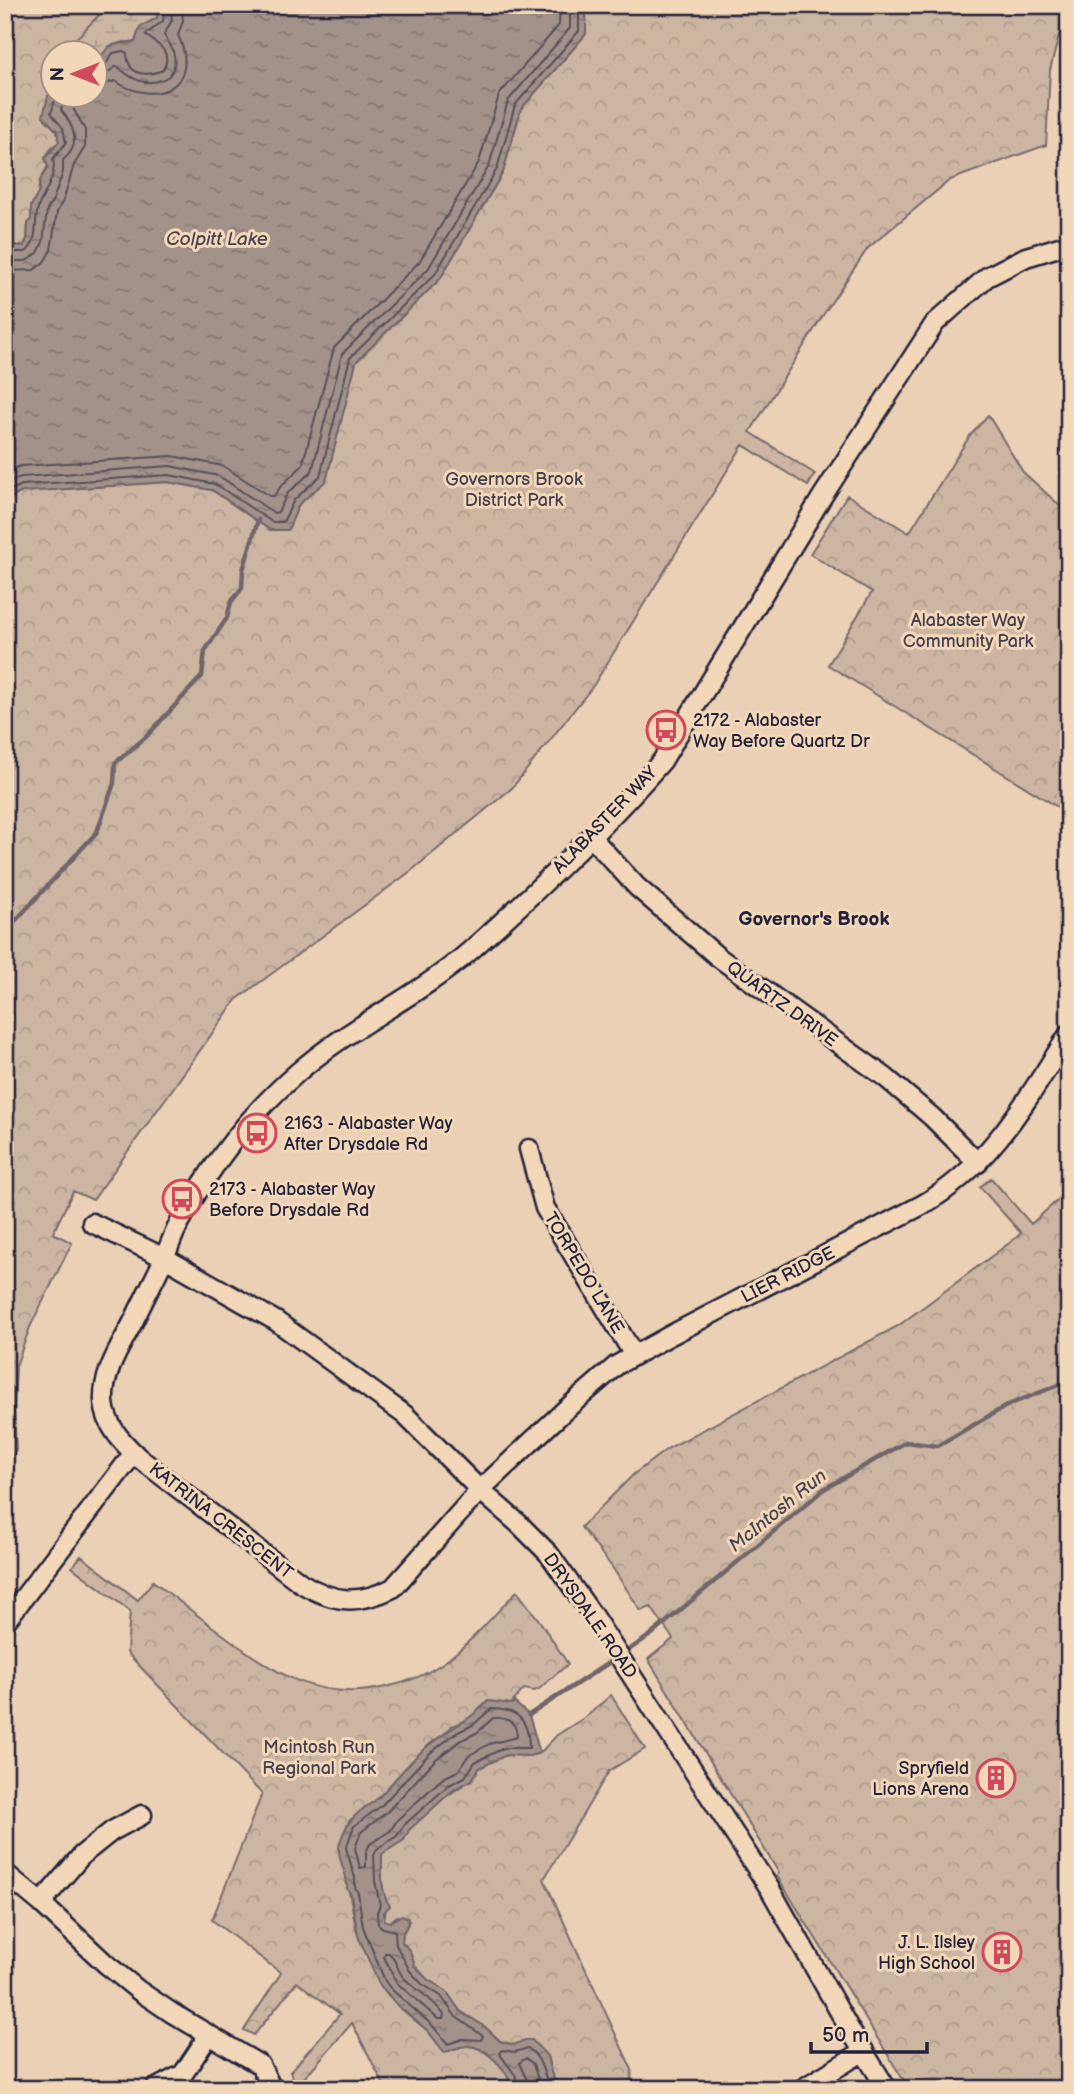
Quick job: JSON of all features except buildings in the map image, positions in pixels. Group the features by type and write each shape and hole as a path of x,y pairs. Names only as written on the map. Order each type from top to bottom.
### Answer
{"street":[{"name":"ALABASTER WAY","path":"165,1258 179,1223 219,1158 255,1115 295,1074 334,1042 418,991 468,952 592,838 662,761 827,489 935,323 987,277 1026,257 1069,244"},
{"name":"QUARTZ DRIVE","path":"592,838 637,887 708,949 886,1077 932,1117 978,1163"},
{"name":"LIER RIDGE","path":"480,1490 617,1365 933,1199 978,1163 1009,1126 1069,1034"},
{"name":"TORPEDO LANE","path":"529,1149 545,1208 634,1355"},
{"name":"DRYSDALE ROAD","path":"92,1223 165,1258 276,1321 405,1415 549,1554 591,1613 770,1889 887,2089"},
{"name":"KATRINA CRESCENT","path":"165,1258 116,1356 105,1387 108,1421 134,1453 301,1583 327,1597 340,1600 365,1599 393,1588 480,1490"},
{"path":"5,1622 134,1453"},
{"path":"41,1903 82,1854 142,1815"},
{"path":"5,1873 138,1990 260,2065 272,2089"},
{"path":"155,2089 183,2074 209,2035"},
{"path":"802,2089 864,2051"}],"green space":[{"path":"5,5 151,5 108,48 108,38 38,38 38,108 45,108 45,119 57,131 59,142 45,158 48,166 31,206 31,219 24,246 5,245"},
{"path":"96,5 151,5 157,18 140,27 135,42 123,42 108,48 108,38 77,38 101,13"},
{"name":"Governors Brook District Park","path":"586,5 1067,5 1050,70 1046,145 950,180 868,248 750,432 815,474 808,486 743,445 593,686 512,788 411,871 236,1000 93,1200 73,1191 53,1233 72,1243 30,1327 16,1366 16,1450 5,1470 5,501 22,492 168,482 212,490 270,530 288,529 299,504 326,480 356,362 440,279 503,172 521,109 586,34"},
{"name":"Alabaster Way Community Park","path":"988,415 1023,472 1069,514 1069,814 828,665 872,592 810,554 847,495 909,533 969,437"},
{"path":"991,1178 1031,1224 1060,1198 1069,1184 1069,2089 909,2089 777,1876 779,1873 648,1659 673,1639 651,1607 641,1611 581,1527 634,1474 667,1449 898,1326 1016,1238 1021,1233 980,1187"},
{"name":"Mcintosh Run Regional Park","path":"81,1556 138,1600 153,1581 259,1660 297,1681 338,1691 386,1687 427,1673 461,1649 517,1591 568,1664 539,1689 524,1689 511,1704 488,1701 469,1719 452,1726 439,1740 425,1748 376,1801 349,1821 340,1843 356,1928 379,1984 398,2006 428,2031 444,2051 464,2046 473,2047 493,2058 510,2082 507,2089 386,2089 352,2023 297,2086 290,2072 340,2014 297,1982 254,2035 244,2030 281,1973 212,1920 262,1794 130,1656 127,1652 130,1611 72,1567"},
{"path":"611,1695 645,1749 609,1771 544,1879 632,2070 630,2089 559,2089 547,2056 520,2044 500,2041 484,2026 460,2011 446,1991 427,1979 415,1966 402,1942 409,1921 397,1916 389,1923 384,1920 386,1909 382,1854 444,1798 471,1780 479,1768 506,1755 529,1756 540,1753 557,1735 587,1716"}],"water":[{"name":"Colpitt Lake","path":"151,5 586,5 586,34 521,109 503,172 440,279 356,362 326,481 299,504 288,530 270,530 212,490 168,482 22,492 5,501 5,245 24,246 31,219 31,206 38,194 40,180 48,167 45,158 59,142 57,131 43,116 45,108 108,108 108,48 135,42 140,27 157,18"},
{"path":"488,1701 511,1704 514,1702 529,1715 540,1753 529,1756 506,1755 479,1768 472,1780 453,1790 409,1830 404,1840 382,1854 383,1887 390,1906 384,1912 384,1920 390,1922 402,1915 408,1918 402,1942 410,1951 415,1966 427,1979 446,1991 460,2011 484,2026 500,2041 514,2045 532,2040 547,2056 559,2089 507,2089 510,2082 507,2076 486,2053 467,2046 444,2052 428,2031 398,2006 379,1984 358,1936 351,1894 347,1889 339,1854 342,1837 355,1815 377,1799 424,1749 473,1715"}],"waterway":[{"path":"5,932 97,832 114,783 115,763 146,737 202,676 205,651 227,618 231,602 242,588 243,570 258,520"},
{"path":"5,1118 11,1127 5,1145"},
{"name":"McIntosh Run","path":"623,1654 652,1634 824,1489 906,1442 937,1446 1008,1405 1069,1381"},
{"name":"McIntosh Run","path":"529,1715 616,1658"}],"place":[{"name":"2172 - Alabaster Way Before Quartz Dr","path":"666,730"},
{"name":"2163 - Alabaster Way After Drysdale Rd","path":"257,1133"},
{"name":"2173 - Alabaster Way Before Drysdale Rd","path":"182,1199"},
{"name":"Spryfield Lions Arena","path":"996,1778"},
{"name":"J. L. Ilsley High School","path":"1002,1952"}],"district":[{"name":"Governor's Brook","path":"814,919"}]}
